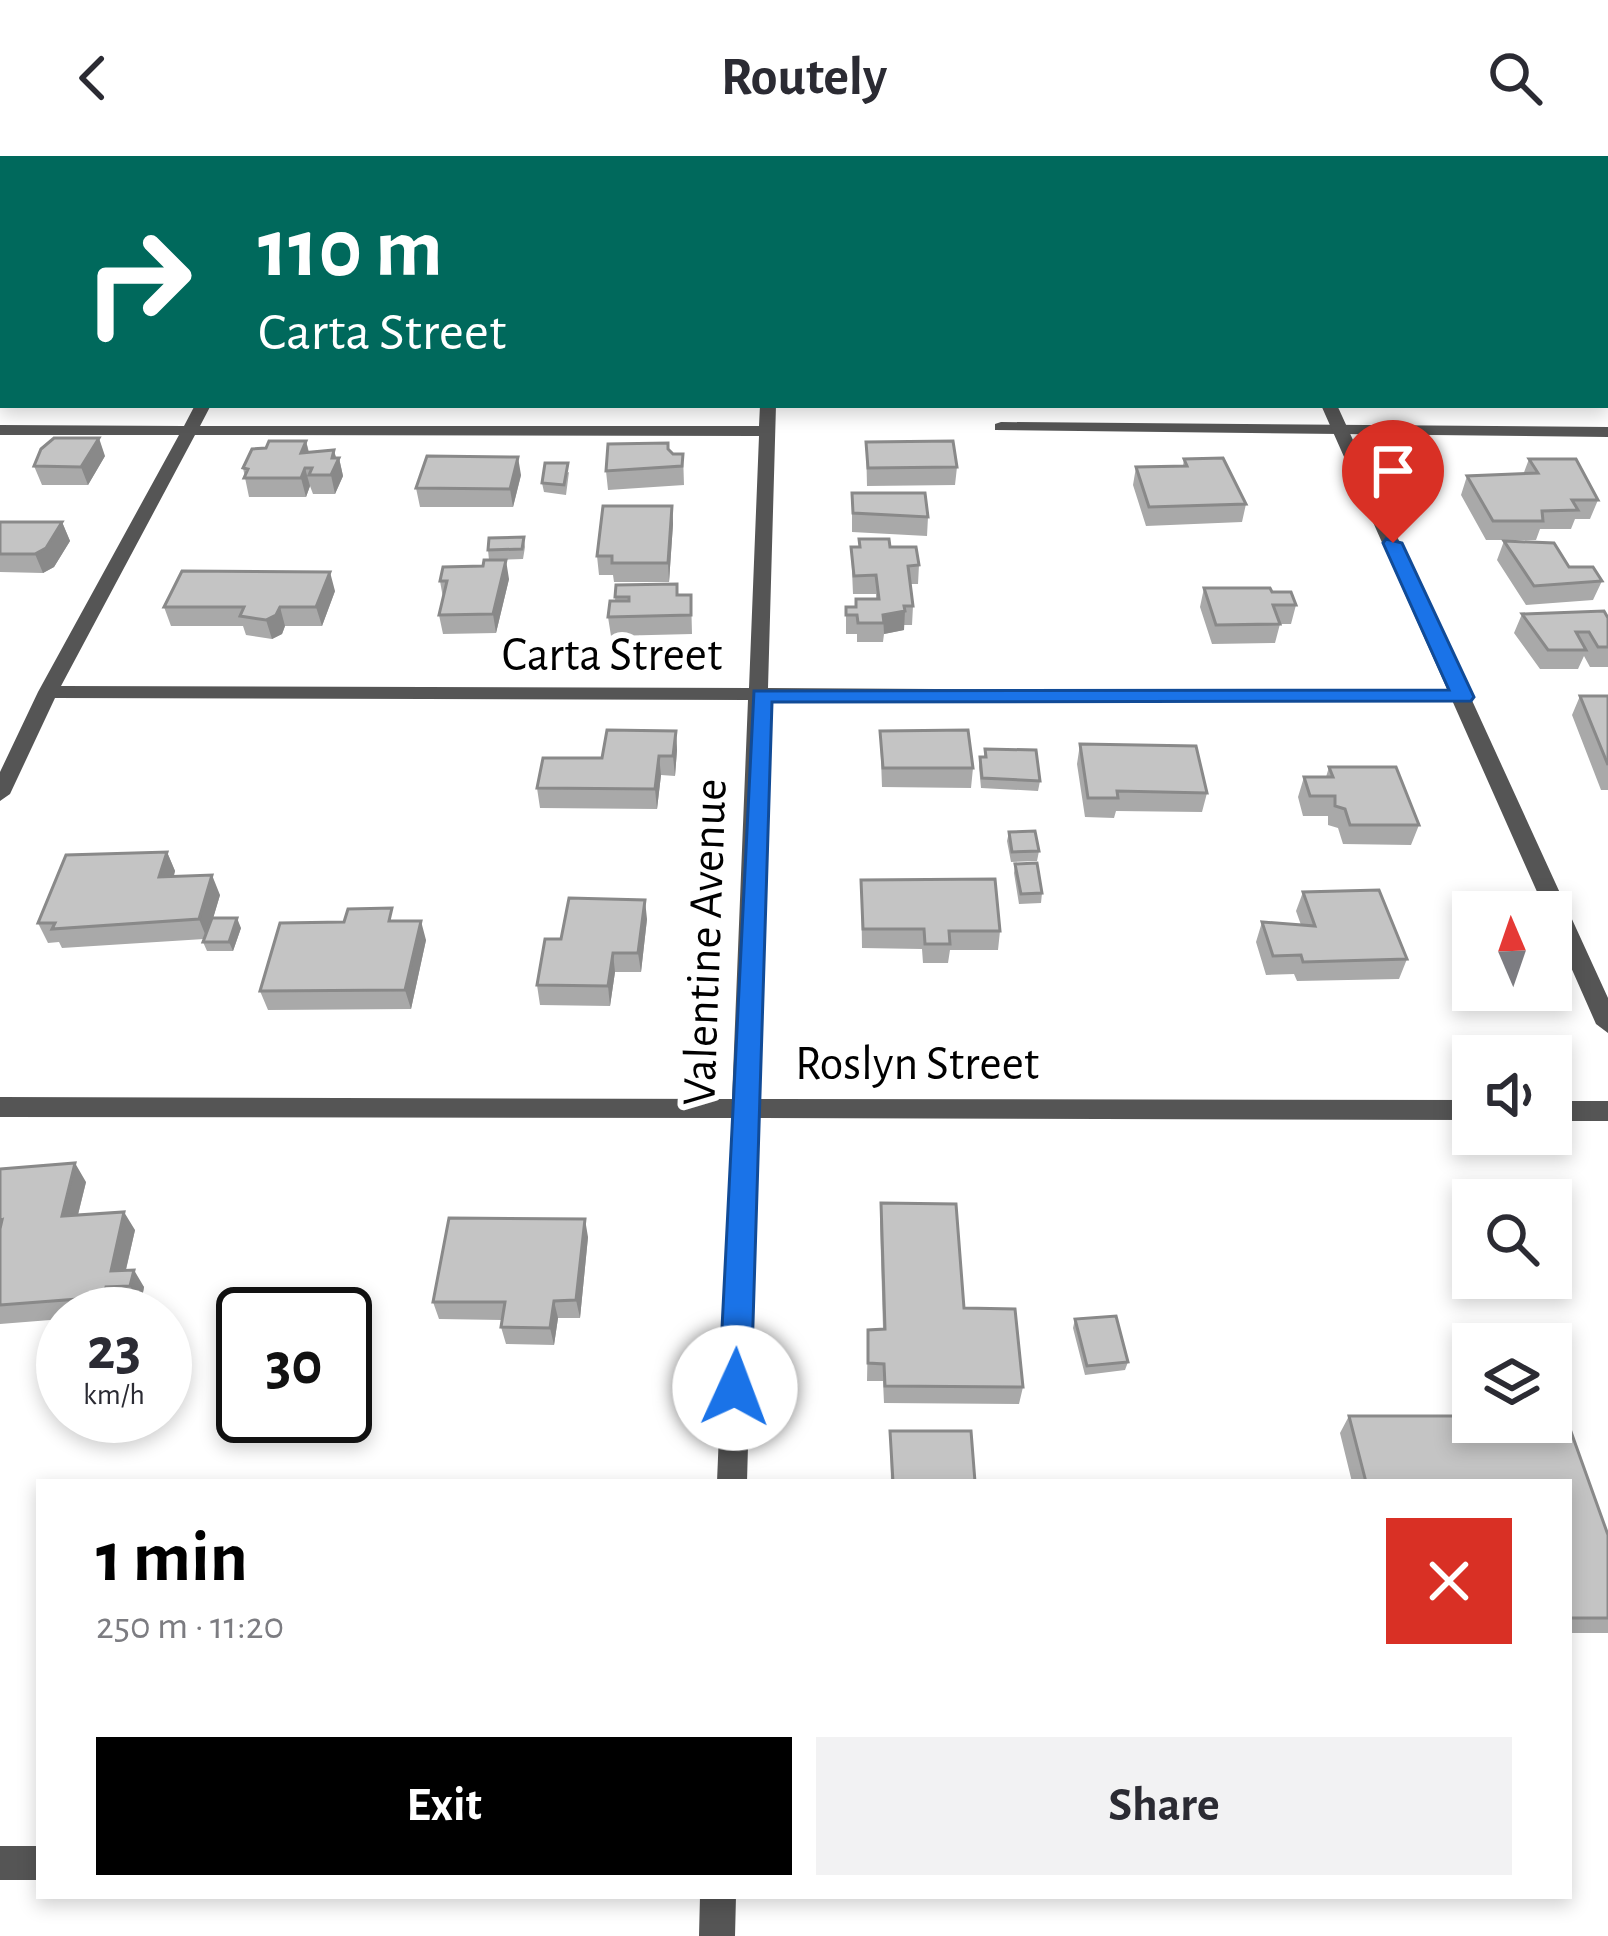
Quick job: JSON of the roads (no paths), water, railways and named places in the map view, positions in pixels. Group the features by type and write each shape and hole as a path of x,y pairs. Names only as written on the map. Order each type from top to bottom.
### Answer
{"street":[{"path":"0,794 48,692 201,408"},
{"name":"Valentine Avenue","path":"732,1479 768,408"},
{"path":"1330,408 1608,1024"},
{"path":"1001,427 1608,432"},
{"path":"0,430 768,431"},
{"name":"Carta Street","path":"48,692 1463,697"},
{"name":"Roslyn Street","path":"0,1108 1452,1110"},
{"path":"1572,1111 1608,1111"},
{"path":"0,1863 36,1863"},
{"path":"717,1936 718,1899"}]}
